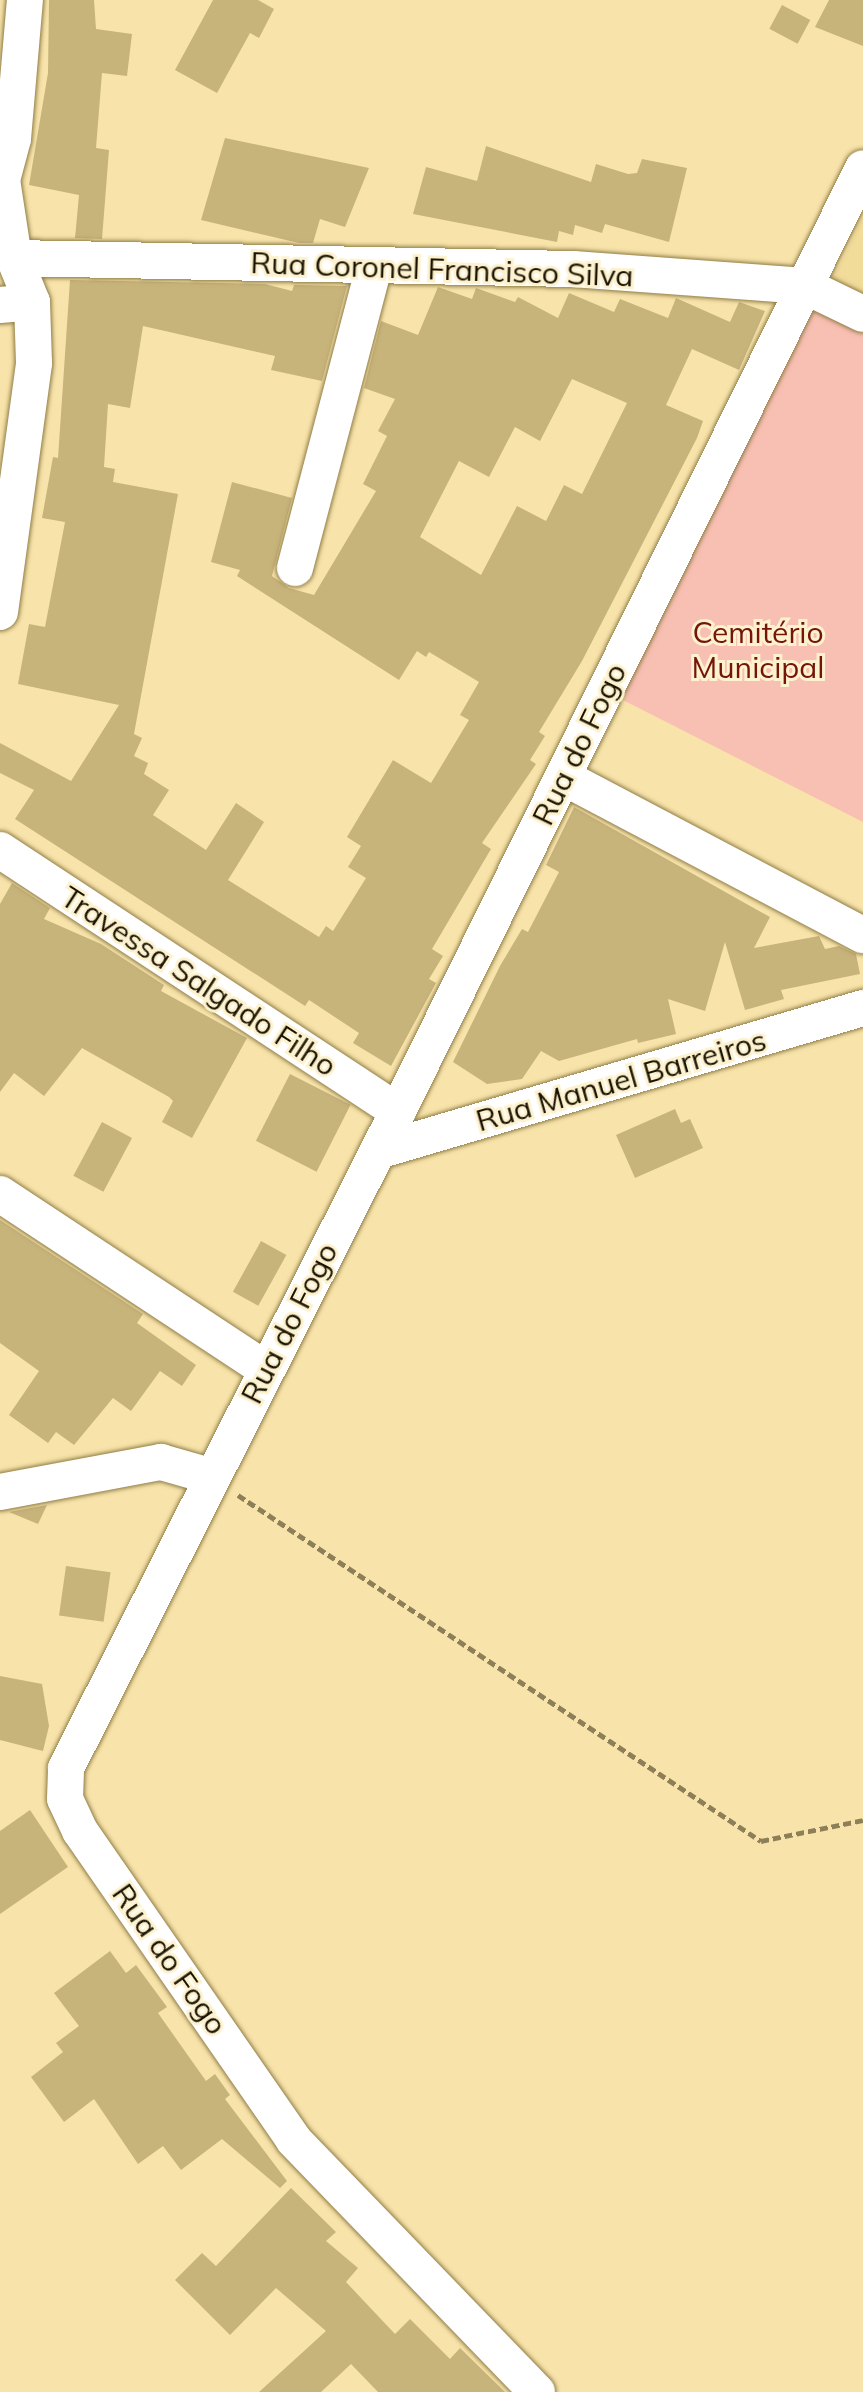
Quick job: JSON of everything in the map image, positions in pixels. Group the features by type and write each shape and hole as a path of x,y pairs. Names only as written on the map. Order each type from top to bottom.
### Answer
{"street":[{"path":"0,612 34,363 16,303 14,258 2,180 13,139 25,0"},
{"name":"Rua do Fogo","path":"537,2392 294,2140 80,1831 65,1799 66,1768 210,1476 398,1111 863,168"},
{"name":"Rua Coronel Francisco Silva","path":"14,258 573,269 805,286 863,314"},
{"path":"295,568 374,267"},
{"path":"563,777 863,935"},
{"name":"Travessa Salgado Filho","path":"0,850 398,1111"},
{"name":"Rua Manuel Barreiros","path":"378,1151 863,1008"},
{"path":"0,1194 265,1369"},
{"path":"0,1492 161,1462 210,1476"}],"path":[{"path":"210,1476 761,1841 863,1820"}],"shaded area":[{"path":"863,217 863,296 832,281"}],"green space":[{"name":"Cemitério Municipal","path":"807,306 863,333 863,822 619,698"}],"building":[{"path":"49,0 94,0 96,29 132,34 127,76 102,73 96,148 109,150 102,239 75,238 79,195 29,185 48,73"},
{"path":"213,0 258,0 274,9 259,38 250,33 217,93 175,70"},
{"path":"829,0 863,0 863,46 815,27"},
{"path":"782,5 810,20 798,44 769,29"},
{"path":"225,138 369,168 345,227 320,219 313,243 299,243 201,220"},
{"path":"486,146 591,182 596,164 628,174 637,173 642,159 687,168 669,242 605,224 602,233 575,225 573,235 559,231 557,242 413,214 426,167 477,181"},
{"path":"70,280 265,284 292,291 294,285 347,286 322,381 271,370 275,356 143,326 130,408 108,404 104,467 115,469 113,482 178,494 134,734 142,738 134,756 148,763 144,774 169,790 153,815 206,850 236,803 264,822 228,880 319,937 326,926 333,931 366,878 348,867 361,846 347,837 393,760 431,783 469,720 460,715 479,682 429,652 426,657 417,651 399,680 237,576 240,570 211,562 232,482 292,498 272,576 289,588 314,595 376,491 363,484 387,436 378,431 395,399 364,388 381,321 418,335 438,287 472,299 476,288 515,302 518,297 558,318 569,293 614,312 620,299 668,318 676,298 730,322 739,302 765,311 739,370 692,349 666,405 703,421 697,438 582,661 539,732 545,736 530,760 536,764 482,843 491,849 432,949 443,956 429,979 436,983 391,1066 353,1043 359,1033 309,1000 305,1006 15,819 34,790 0,773 0,743 71,781 119,705 18,684 29,624 45,627 65,522 42,518 53,457 58,458","holes":["572,379 627,403 582,494 564,485 546,521 517,506 481,575 420,537 459,461 489,477 515,427 540,441"]},
{"path":"574,807 770,917 754,948 819,936 825,949 839,946 856,954 860,974 781,990 784,999 745,1010 725,942 705,1011 668,999 676,1034 638,1043 637,1039 559,1061 541,1051 522,1079 487,1084 453,1062 500,966 522,929 528,932 559,872 546,865"},
{"path":"12,883 50,908 44,919 101,944 164,985 161,991 247,1038 192,1138 162,1122 173,1101 169,1097 82,1048 44,1096 14,1073 0,1092 0,904"},
{"path":"290,1074 351,1105 317,1172 256,1141"},
{"path":"675,1109 681,1123 690,1119 703,1148 635,1178 616,1135"},
{"path":"102,1122 132,1138 103,1192 73,1176"},
{"path":"0,1220 143,1314 137,1323 196,1365 182,1386 160,1371 131,1411 113,1398 74,1445 56,1432 48,1443 9,1415 39,1371 0,1343"},
{"path":"261,1241 286,1255 258,1306 233,1292"},
{"path":"47,1505 38,1524 9,1512"},
{"path":"66,1566 111,1572 104,1622 59,1616"},
{"path":"0,1676 42,1684 49,1726 43,1751 0,1740"},
{"path":"30,1810 68,1867 0,1914 0,1831"},
{"path":"110,1951 126,1973 136,1965 167,2007 158,2013 206,2081 215,2074 230,2095 225,2099 287,2181 280,2188 222,2139 181,2170 163,2146 138,2164 94,2099 64,2122 31,2077 63,2052 56,2043 79,2026 54,1993"},
{"path":"291,2188 336,2232 326,2241 358,2268 346,2282 395,2334 410,2319 450,2359 460,2348 505,2392 378,2392 351,2364 321,2392 259,2392 326,2331 276,2288 230,2335 175,2280 202,2253 216,2266"}]}
